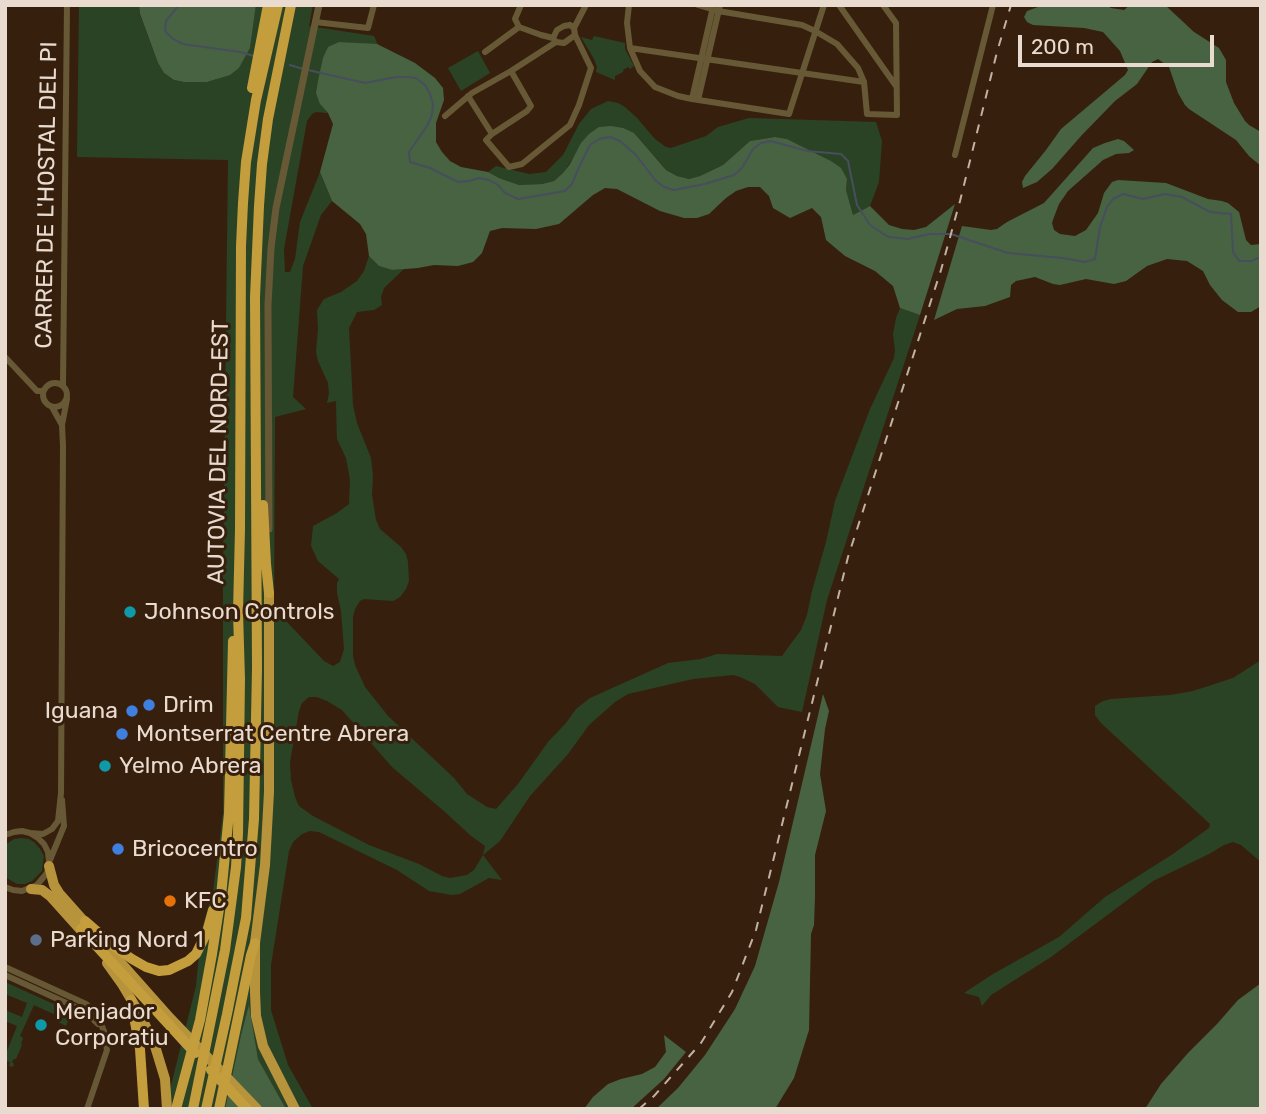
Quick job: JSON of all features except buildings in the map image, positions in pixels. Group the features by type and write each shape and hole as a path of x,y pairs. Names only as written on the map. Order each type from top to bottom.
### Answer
{"highway":[{"path":"248,147 250,97 268,5"},
{"name":"AUTOVIA DEL NORD-EST","path":"193,1109 221,972 236,867 240,679 238,612 241,246 248,147 278,5"},
{"name":"AUTOVIA DEL NORD-EST","path":"206,1109 246,918 254,819 257,668 255,297 259,206 268,119 291,5"},
{"path":"256,386 264,471 263,512 269,593 269,792 265,865 255,943 256,1004 263,1046 295,1109"},
{"path":"176,1109 200,1020 221,895 230,788 233,635 238,612"},
{"path":"49,864 54,885 122,984 144,1023 161,1061 167,1109"},
{"path":"31,889 42,890 83,925 146,967 169,971 188,961 201,945 212,915 223,870"},
{"path":"83,925 251,1107"},
{"path":"219,1109 255,943"},
{"path":"131,1000 139,1040 144,1109"}],"street":[{"name":"CARRER DE L'HOSTAL DEL PI","path":"63,385 66,5"},
{"path":"269,593 268,305 271,248 276,208 319,5"},
{"path":"315,22 368,28 374,5"},
{"path":"505,38 521,5"},
{"path":"515,19 519,27 564,43 574,31 586,5"},
{"path":"629,5 627,23 630,48 640,71 655,88 695,100 789,114 824,5"},
{"path":"698,5 802,25 815,31 837,44 858,68 864,82 867,114 897,115 896,23 883,5"},
{"path":"839,5 896,86"},
{"path":"956,155 993,5"},
{"path":"695,100 716,8"},
{"path":"445,116 468,96 511,71 554,40 557,30 570,25 591,68 579,105 570,125 522,164 509,167 486,140 531,106 511,71"},
{"path":"485,52 519,27"},
{"path":"630,48 864,82"},
{"path":"468,96 492,134"},
{"path":"5,357 37,391 43,391"},
{"path":"5,835 22,831 43,834 52,829 58,821 61,793 62,425 67,399 67,391 59,383 51,383 43,391 43,399 48,406 59,407 67,399"},
{"path":"52,407 62,425"},
{"path":"5,887 22,891 31,889 43,880 64,826 61,793"},
{"path":"30,833 44,844 49,864"},
{"path":"5,971 29,977 86,1004 96,1013 104,1031 107,1050 87,1109"},
{"path":"5,971 84,1011 104,1031"}],"green space":[{"path":"79,5 139,5 140,15 158,63 164,73 174,80 184,82 207,82 239,68 250,48 256,5 313,5 309,26 374,36 378,45 339,42 320,104 328,113 316,112 307,121 284,249 285,272 290,272 295,259 300,222 320,172 332,201 321,215 303,266 293,397 306,409 275,417 274,618 286,621 324,661 333,666 340,662 344,649 337,593 339,579 318,561 311,546 313,526 349,504 350,480 346,458 337,439 336,401 327,403 328,383 316,352 317,310 324,299 357,281 369,256 379,266 392,270 404,269 384,288 382,305 374,310 357,312 349,328 353,405 371,458 376,520 380,529 406,554 409,581 400,597 393,601 360,601 353,617 355,665 365,687 388,716 454,778 467,794 487,807 496,809 548,742 576,709 590,698 668,663 717,654 782,656 801,630 807,615 835,501 870,409 894,358 893,334 900,308 920,315 827,600 802,712 778,707 755,684 733,675 693,679 628,694 589,725 568,754 530,796 500,841 483,855 502,880 489,878 460,894 429,891 397,870 319,832 302,834 293,842 289,851 271,965 271,1010 288,1065 313,1109 286,1109 258,1059 249,1007 225,1109 165,1109 196,986 201,932 213,891 223,813 228,160 77,157","holes":["309,697 317,697 342,710 392,767 485,846 474,870 467,875 450,878 442,876 369,845 299,806 291,780 290,762 302,703"]},
{"path":"139,5 256,5 250,48 239,68 230,75 207,82 174,80 164,73 158,63"},
{"path":"1107,5 1124,10 1130,5 1165,5 1194,32 1219,48 1226,60 1226,82 1234,103 1245,121 1261,132 1261,166 1236,140 1185,105 1169,67 1158,59 1152,62 1137,84 1115,101 1052,169 1037,182 1023,188 1025,176 1061,129 1128,70 1120,51 1103,32 1033,25 1024,17 1027,11 1038,7"},
{"path":"594,36 625,43 625,49 634,66 623,70 615,76 615,80 596,72 594,59 581,37 592,40"},
{"path":"339,42 377,44 415,63 435,78 443,88 444,100 436,123 436,142 442,152 450,161 461,167 488,172 519,185 554,181 570,164 589,134 599,127 611,126 634,133 666,170 689,179 723,165 750,141 775,137 787,139 841,168 847,179 846,190 853,215 870,206 889,225 902,229 926,227 955,204 920,315 900,308 893,286 875,271 845,256 826,240 821,217 812,208 790,218 773,208 769,196 760,187 736,191 709,214 697,218 684,218 660,211 617,189 605,188 559,224 536,229 502,228 490,231 482,253 473,262 458,266 434,265 392,270 379,266 369,256 366,234 360,224 332,201 320,172 333,124 316,93 323,58 328,47"},
{"path":"478,51 490,73 461,91 448,68"},
{"path":"608,101 625,107 655,139 671,148 706,136 718,127 749,118 876,122 882,141 879,182 870,206 853,215 846,190 847,179 831,161 787,139 775,137 750,141 723,165 689,179 666,170 634,133 576,154 554,181 519,185 488,172 496,166 529,174 546,172 563,155 579,124 591,109"},
{"path":"1118,139 1134,150 1103,160 1068,191 1054,217 1054,230 1060,234 1075,236 1086,230 1098,213 1104,193 1112,182 1118,180 1166,183 1208,199 1228,203 1239,212 1246,240 1251,245 1261,244 1261,306 1251,312 1238,312 1222,300 1203,271 1187,261 1167,259 1147,266 1126,281 1114,284 1086,279 1060,285 1035,277 1016,281 1011,285 1010,297 985,306 957,309 934,320 962,226 997,229 1044,203 1093,148"},
{"path":"1261,660 1261,862 1241,845 1233,842 1224,845 1153,881 1051,957 991,995 982,1006 979,997 964,993 1059,937 1105,897 1209,828 1210,824 1101,723 1095,715 1095,706 1111,699 1193,691 1233,678"},
{"path":"823,694 829,711 820,774 826,811 815,855 809,1030 794,1078 775,1109 656,1109 678,1088 705,1055 735,1009 755,966 779,882"},
{"path":"21,838 35,843 44,856 42,871 32,881 17,884 5,877 5,845"},
{"path":"5,982 69,1011 70,1017 66,1026 56,1021 58,1016 34,1005 20,1036 23,1038 22,1045 12,1062 13,1067 9,1066 10,1062 5,1060 5,1056 17,1026 5,1021 5,1010 22,1017 27,1003 5,994"},
{"path":"1261,983 1261,1109 1145,1109 1161,1084 1188,1053 1238,1000"},
{"path":"249,1005 258,1059 286,1109 225,1109"},
{"path":"664,1035 686,1052 664,1079 631,1109 584,1109 608,1084 642,1074 655,1067 666,1052"}],"waterway":[{"path":"179,5 166,21 165,31 173,39 183,44 254,56"},
{"path":"290,65 303,69"},
{"path":"308,70 365,83 396,77 416,78 425,85 433,104 427,126 409,152 410,162 430,168 458,182 479,178 489,180 505,193 518,199 565,191 572,184 590,145 599,139 610,137 620,141 636,155 656,181 674,190 734,175 742,168 753,149 761,143 771,141 807,151 841,154 848,161 857,205 870,225 888,237 908,239 929,234 951,234 1008,253 1085,262 1095,259 1100,227 1113,199 1123,194 1143,199 1165,194 1182,197 1210,212 1231,214 1233,252 1239,261 1251,261 1261,257"}],"railway":[{"path":"639,1109 701,1043 732,992 756,930 848,557 941,270 1011,5"}],"place":[{"name":"Johnson Controls","path":"130,612"},
{"name":"Drim","path":"149,705"},
{"name":"Iguana","path":"132,711"},
{"name":"Montserrat Centre Abrera","path":"122,734"},
{"name":"Yelmo Abrera","path":"105,766"},
{"name":"Bricocentro","path":"118,849"},
{"name":"KFC","path":"170,901"},
{"name":"Parking Nord 1","path":"36,940"},
{"name":"Menjador Corporatiu","path":"41,1025"}]}
